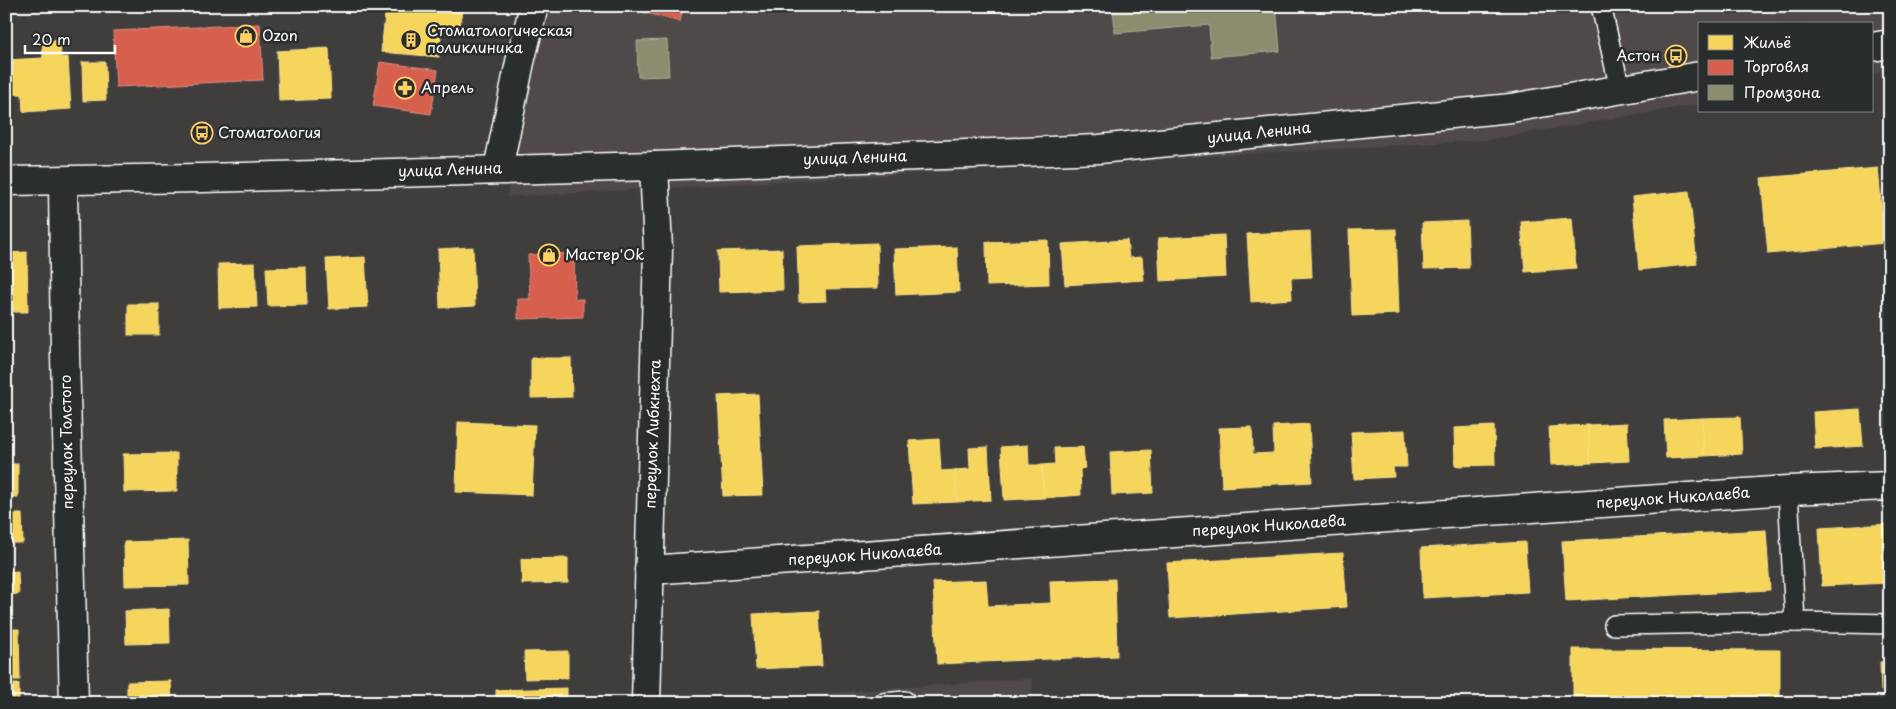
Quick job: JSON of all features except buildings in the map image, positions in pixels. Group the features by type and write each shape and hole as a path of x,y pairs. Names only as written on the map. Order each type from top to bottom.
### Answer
{"main road":[{"path":"498,169 520,62 534,6"},
{"path":"1874,47 1890,44"},
{"name":"улица Ленина","path":"6,181 212,178 654,166 1099,149 1511,108 1698,76"},
{"name":"переулок Либкнехта","path":"646,703 658,249 654,166"},
{"name":"переулок Толстого","path":"63,181 65,355 74,703"},
{"name":"переулок Николаева","path":"649,570 1788,490 1890,486"}],"lane":[{"path":"1601,6 1620,89"},
{"path":"1788,490 1795,622"},
{"path":"1614,625 1795,622 1890,624"},
{"path":"883,703 905,701"}],"shaded area":[{"path":"533,6 1890,6 1890,71 1874,74 1874,22 1698,22 1698,104 1486,140 507,197"},
{"path":"1032,678 1033,703 694,703"}],"place":[{"name":"Ozon","path":"246,36"},
{"name":"Стоматологическая поликлиника","path":"411,40"},
{"name":"Астон","path":"1676,56"},
{"name":"Апрель","path":"405,88"},
{"name":"Стоматология","path":"202,133"},
{"name":"Мастер'Ok","path":"549,255"}]}
